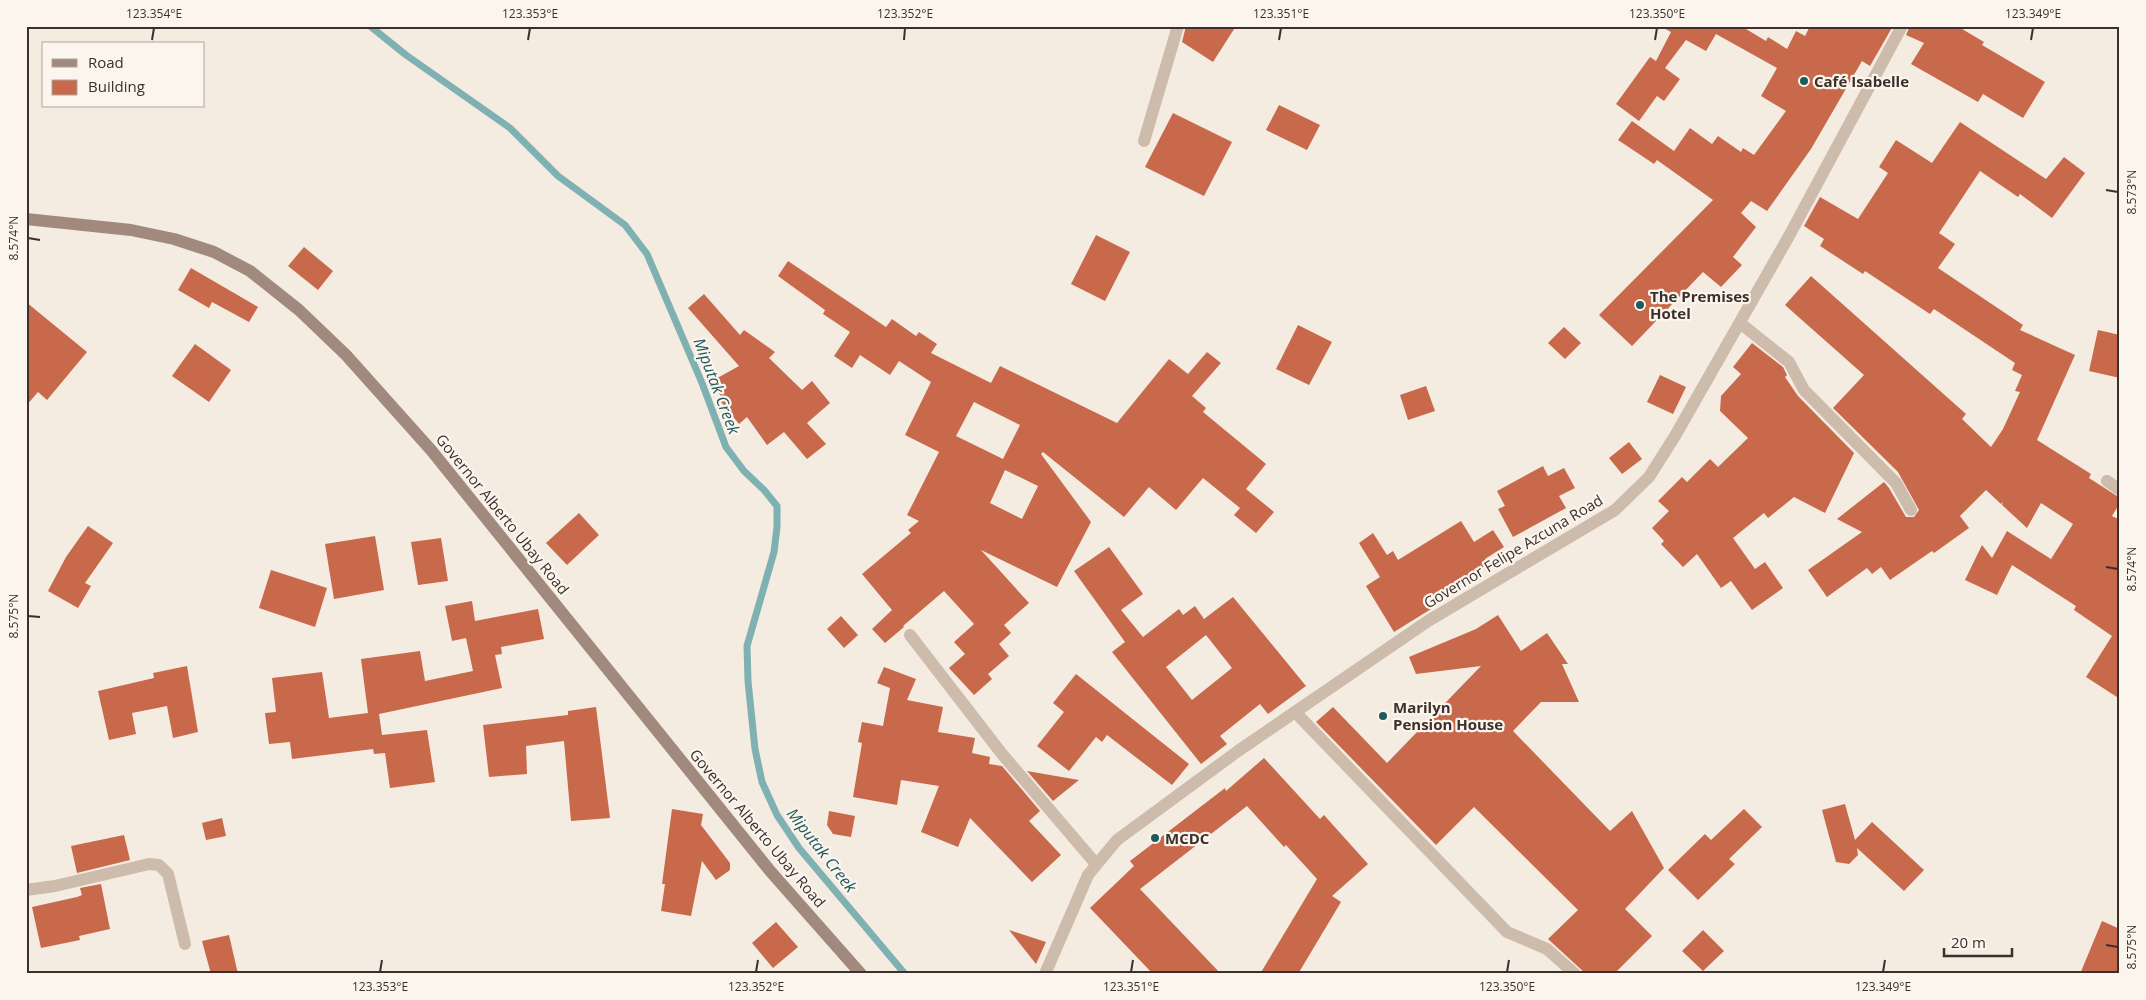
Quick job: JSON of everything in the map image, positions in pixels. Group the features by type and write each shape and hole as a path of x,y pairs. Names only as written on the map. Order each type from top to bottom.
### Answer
{"main road":[{"name":"Governor Alberto Ubay Road","path":"26,219 131,230 174,238 214,252 250,271 299,310 346,355 430,450 771,872 861,974"}],"street":[{"path":"1144,140 1178,26"},
{"name":"Governor Felipe Azcuna Road","path":"1045,974 1088,875 1117,840 1238,751 1428,621 1615,510 1649,478 1789,236 1902,26"},
{"path":"1740,323 1789,362 1804,390 1896,483 1911,510"},
{"path":"2107,481 2120,490"},
{"path":"910,635 1002,754 1096,864"},
{"path":"1295,712 1422,846 1507,932 1547,949 1575,974"},
{"path":"26,890 55,886 149,864 158,865 168,874 185,944"}],"building":[{"path":"1186,26 1236,26 1213,62 1182,42"},
{"path":"1660,26 1741,26 1766,41 1768,37 1787,49 1796,31 1805,36 1810,26 1893,26 1870,66 1862,61 1811,149 1767,211 1751,201 1741,213 1756,227 1733,257 1742,265 1721,287 1703,272 1632,346 1599,315 1713,200 1657,160 1654,164 1618,140 1632,121 1674,151 1690,128 1712,144 1718,136 1741,152 1743,148 1754,155 1786,111 1761,96 1777,68 1716,34 1706,51 1686,40 1665,68 1680,79 1664,101 1657,96 1639,121 1616,104 1650,57 1656,61 1671,32"},
{"path":"1910,26 1957,26 1984,42 1982,45 2045,82 2023,118 1983,94 1978,102 1911,64 1924,43 1906,35"},
{"path":"1279,105 1320,125 1307,150 1266,130"},
{"path":"1173,113 1232,142 1204,196 1145,167"},
{"path":"1960,122 2046,179 2064,157 2085,173 2052,218 2020,194 2018,197 1980,171 1939,233 1955,244 1938,268 2023,325 2020,330 2075,355 2037,440 2091,474 2089,478 2120,498 2120,503 2112,516 2120,520 2120,699 2086,677 2112,636 2074,610 2076,606 2012,565 1997,595 1965,580 1982,545 1992,558 2007,531 2051,559 2073,524 2041,503 2027,528 2002,505 2003,502 2001,504 1986,490 1960,516 1969,528 1934,553 1932,551 1890,580 1881,567 1872,574 1867,568 1827,597 1808,570 1862,532 1837,519 1884,482 1906,517 1914,517 1919,510 1898,472 1833,408 1864,375 1785,305 1811,276 1966,414 1962,419 1991,447 2003,429 2020,392 2015,391 2022,375 2012,370 2015,363 1934,309 1930,314 1865,271 1863,274 1820,246 1824,239 1804,226 1820,197 1858,219 1888,173 1879,167 1896,140 1932,163"},
{"path":"1096,235 1130,252 1105,301 1071,284"},
{"path":"304,247 333,271 318,290 288,266"},
{"path":"788,261 886,327 892,319 916,336 919,332 937,344 931,353 991,383 1000,366 1117,423 1169,359 1188,374 1207,352 1221,363 1192,396 1206,408 1203,412 1266,464 1246,489 1274,512 1256,533 1234,515 1240,508 1203,478 1176,510 1149,487 1124,517 1043,452 1041,454 1091,522 1057,587 981,550 1029,603 1004,625 1011,633 999,644 1009,656 988,674 992,679 974,695 949,668 965,654 954,642 974,624 944,591 885,643 872,629 892,610 862,574 911,533 908,530 919,521 907,515 939,452 905,435 931,382 899,361 890,375 860,355 852,368 834,356 850,332 823,314 825,310 778,276","holes":["974,402 1020,425 1003,459 956,436","1005,470 1038,486 1022,519 990,503"]},
{"path":"191,268 258,307 249,322 212,302 209,308 178,290"},
{"path":"704,294 740,335 744,330 775,352 769,358 802,390 812,381 830,403 807,423 826,444 807,459 784,432 767,445 747,417 739,424 721,402 723,400 712,381 739,366 688,308"},
{"path":"26,302 87,352 47,400 38,392 26,406"},
{"path":"1298,325 1332,342 1309,385 1276,369"},
{"path":"1564,327 1581,343 1565,359 1548,343"},
{"path":"2098,330 2120,335 2120,378 2089,371"},
{"path":"1752,343 1783,367 1787,375 1785,377 1798,396 1854,453 1825,513 1794,497 1768,518 1764,513 1733,538 1755,569 1765,562 1783,588 1752,610 1731,581 1721,588 1697,554 1683,567 1661,544 1664,541 1652,528 1669,511 1658,501 1682,477 1687,482 1710,459 1718,467 1748,438 1720,411 1721,396 1741,374 1733,367"},
{"path":"195,344 231,370 209,402 172,376"},
{"path":"1660,375 1686,387 1673,414 1647,402"},
{"path":"1426,386 1435,411 1408,420 1400,395"},
{"path":"1629,442 1642,459 1622,474 1609,458"},
{"path":"1543,466 1548,476 1564,468 1575,488 1559,496 1566,508 1513,537 1498,509 1505,506 1497,491"},
{"path":"579,513 599,535 567,565 546,543"},
{"path":"1461,521 1474,542 1493,530 1504,547 1485,559 1488,564 1427,602 1431,609 1394,632 1366,586 1380,577 1359,543 1373,533 1387,555 1393,551 1398,560"},
{"path":"88,526 113,543 85,583 91,586 78,608 48,591 66,557"},
{"path":"375,536 384,590 334,599 325,544"},
{"path":"441,538 448,581 418,585 411,542"},
{"path":"1109,547 1143,594 1121,610 1143,637 1179,609 1183,615 1195,606 1204,619 1233,597 1306,686 1268,714 1260,704 1220,736 1227,744 1201,764 1112,652 1125,642 1074,571","holes":["1206,635 1232,668 1192,700 1166,667"]},
{"path":"271,570 327,588 315,627 259,608"},
{"path":"472,601 475,621 538,609 544,639 501,647 502,654 495,655 502,688 379,714 382,735 427,730 435,782 390,788 385,753 374,754 373,749 292,759 290,742 269,744 265,713 276,712 272,678 322,672 329,718 368,713 361,659 420,651 425,681 473,671 466,638 452,641 445,606"},
{"path":"1498,615 1521,651 1547,633 1568,664 1562,664 1579,702 1541,702 1513,731 1610,831 1632,811 1664,868 1625,909 1652,936 1614,974 1586,974 1548,939 1578,910 1474,807 1436,845 1316,722 1333,707 1387,763 1481,666 1416,674 1409,657 1476,629"},
{"path":"841,616 858,635 844,648 827,629"},
{"path":"187,666 198,732 173,738 167,706 132,713 136,734 109,740 98,691 154,678 153,673"},
{"path":"884,667 916,679 907,700 943,707 938,732 975,738 972,753 990,757 989,764 1002,766 1040,811 1029,821 1061,855 1032,882 970,818 958,847 921,832 939,786 901,780 897,805 853,797 862,743 858,742 862,722 883,726 890,688 877,683"},
{"path":"1076,674 1189,764 1172,785 1107,735 1102,742 1096,737 1069,771 1037,746 1064,712 1053,703"},
{"path":"596,707 610,818 571,821 564,741 526,746 527,774 489,777 483,725 568,715 568,711"},
{"path":"1264,758 1320,819 1324,815 1368,864 1332,896 1341,902 1298,974 1260,974 1317,879 1286,845 1284,847 1247,806 1140,889 1221,974 1153,974 1090,908 1134,866 1130,861 1225,788 1226,791"},
{"path":"1027,771 1079,780 1053,801"},
{"path":"1845,804 1855,840 1872,822 1924,870 1904,891 1857,848 1858,855 1849,864 1836,862 1822,810"},
{"path":"672,809 703,814 701,825 730,863 730,870 716,880 702,861 691,916 661,911 665,884 662,884"},
{"path":"1744,809 1762,827 1729,859 1735,864 1698,900 1668,870 1705,834 1711,840"},
{"path":"829,811 855,816 851,837 833,834 827,825"},
{"path":"222,818 226,836 206,840 202,823"},
{"path":"124,835 130,860 77,873 71,846"},
{"path":"101,884 110,929 79,936 80,940 41,948 32,907 77,897 82,895 80,888"},
{"path":"2102,921 2120,929 2120,974 2080,974"},
{"path":"776,922 798,947 773,968 752,943"},
{"path":"1009,930 1046,942 1036,964"},
{"path":"1703,930 1724,951 1703,971 1682,951"},
{"path":"229,935 238,974 211,974 202,941"}],"waterway":[{"name":"Miputak Creek","path":"370,26 406,55 510,128 558,176 625,225 647,254 702,383 726,447 744,471 764,490 777,506 774,552 747,646 748,681 755,749 762,782 777,815 799,848 905,974"}],"place":[{"name":"Café Isabelle","path":"1804,81"},
{"name":"The Premises Hotel","path":"1640,305"},
{"name":"Marilyn Pension House","path":"1383,716"},
{"name":"MCDC","path":"1155,838"}]}
